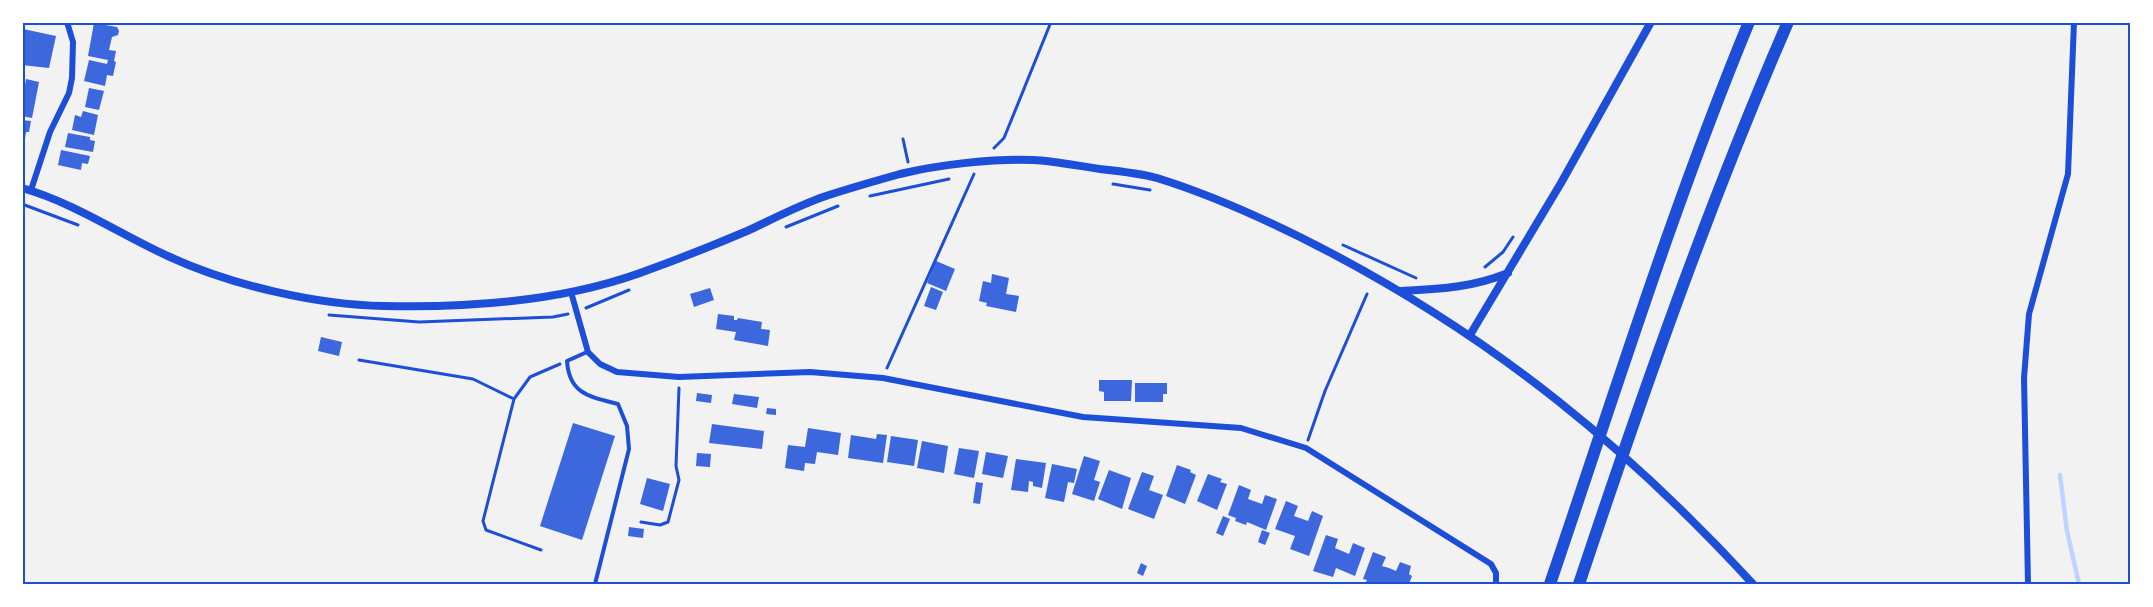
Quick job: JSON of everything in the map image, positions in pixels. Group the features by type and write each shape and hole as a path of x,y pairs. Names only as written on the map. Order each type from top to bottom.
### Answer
{"highway":[{"path":"1550,585 1669,232 1712,112 1749,22"},
{"path":"1579,585 1698,246 1746,118 1788,22"}],"street":[{"path":"1470,335 1561,183 1651,22"},
{"path":"2028,585 2024,378 2028,325 2029,314 2068,174 2074,22"},
{"path":"68,23 73,42 73,68 69,93 26,189 102,221 167,256 209,274 286,293 335,302 379,306 431,306 506,302 571,292 634,275 701,250 822,197 910,172 981,162 1033,160 1152,177 1224,202 1304,239 1400,291 1470,335 1606,439 1670,497 1753,585"},
{"path":"1400,291 1460,287 1485,282 1508,272"},
{"path":"571,292 588,352 600,364 616,372 679,377 810,372 883,378 1083,417 1241,428 1306,448 1491,564 1496,573 1496,585"}],"lane":[{"path":"588,352 567,361 568,373 574,386 593,397 618,404 627,426 629,449 595,585"}],"path":[{"path":"883,378 974,173 981,162 1004,138 1051,22"},
{"path":"903,139 910,172"},
{"path":"962,176 974,173"},
{"path":"862,198 951,178"},
{"path":"1103,182 1159,193"},
{"path":"22,204 81,226"},
{"path":"785,228 840,206"},
{"path":"1479,270 1503,252 1515,235"},
{"path":"1341,243 1424,281"},
{"path":"328,315 419,322 553,317 578,311 632,289"},
{"path":"1306,448 1325,391 1367,294"},
{"path":"359,360 473,379 514,399"},
{"path":"541,550 486,531 483,521 514,399 530,378 567,361"},
{"path":"641,522 660,525 668,522 672,512 679,480 676,466 679,377"}],"building":[{"path":"94,23 117,27 119,31 118,35 112,37 109,50 116,51 114,61 116,62 113,76 107,75 105,86 84,81 89,60 107,64 108,60 88,56"},
{"path":"23,29 56,36 49,68 22,65"},
{"path":"26,79 39,82 32,118 22,116 22,85 25,85"},
{"path":"89,88 104,91 99,110 85,107"},
{"path":"83,111 98,115 94,135 72,130 75,115 81,117"},
{"path":"22,120 31,121 25,139 22,138"},
{"path":"68,133 90,137 90,140 95,141 93,152 65,147"},
{"path":"61,150 90,156 88,164 82,163 81,170 58,165"},
{"path":"936,261 955,269 946,291 927,283"},
{"path":"992,274 1009,278 1006,294 1019,296 1016,312 986,306 987,303 979,301 983,281 991,283"},
{"path":"931,287 943,292 936,310 924,306"},
{"path":"710,288 714,300 694,307 690,294"},
{"path":"718,314 734,316 734,320 738,318 762,322 761,329 770,330 768,346 734,340 736,332 716,329"},
{"path":"321,337 342,342 339,356 318,351"},
{"path":"1099,380 1132,380 1131,401 1104,401 1104,392 1099,391"},
{"path":"1135,383 1167,383 1167,394 1163,394 1163,402 1135,402"},
{"path":"697,393 712,395 711,403 696,401"},
{"path":"734,394 759,397 757,408 732,404"},
{"path":"767,408 776,409 776,415 766,414"},
{"path":"573,423 615,436 582,540 540,526"},
{"path":"712,424 764,431 762,449 709,443"},
{"path":"808,428 841,433 838,455 817,452 815,464 805,463 804,471 785,468 788,445 805,447"},
{"path":"877,434 887,435 883,463 848,458 851,435 876,439"},
{"path":"891,436 918,440 914,466 887,462"},
{"path":"922,441 948,446 944,473 917,468"},
{"path":"959,448 979,451 974,478 954,474"},
{"path":"986,452 1008,456 1003,478 982,474"},
{"path":"697,453 711,454 710,467 696,466"},
{"path":"1084,456 1100,461 1094,480 1100,482 1094,501 1072,494"},
{"path":"1016,459 1046,463 1042,488 1033,486 1033,482 1029,481 1028,492 1011,490"},
{"path":"1052,464 1077,469 1074,483 1068,482 1064,502 1045,498"},
{"path":"1177,465 1191,470 1190,472 1196,475 1185,504 1166,496"},
{"path":"1109,470 1131,478 1122,509 1098,499"},
{"path":"1142,472 1154,476 1149,490 1163,495 1154,519 1128,509"},
{"path":"1208,474 1222,479 1220,482 1227,484 1217,510 1197,501"},
{"path":"647,478 670,484 663,511 640,504"},
{"path":"976,482 983,483 980,504 973,503"},
{"path":"1239,485 1251,490 1248,499 1262,504 1265,495 1277,499 1266,530 1247,522 1246,525 1235,521 1236,518 1228,515"},
{"path":"1286,501 1298,506 1294,516 1308,521 1312,511 1323,516 1309,556 1290,549 1295,536 1275,529"},
{"path":"1223,516 1230,519 1223,536 1216,533"},
{"path":"629,527 644,529 643,538 628,536"},
{"path":"1262,530 1270,533 1265,545 1258,542"},
{"path":"1326,535 1338,539 1335,548 1349,554 1353,543 1365,548 1355,576 1336,568 1333,577 1313,571"},
{"path":"1373,552 1386,557 1382,566 1396,571 1400,562 1411,566 1409,574 1412,576 1409,584 1365,584 1367,580 1363,579"},
{"path":"1141,563 1147,566 1143,576 1137,573"}],"waterway":[{"path":"2060,475 2067,531 2079,584"}]}
